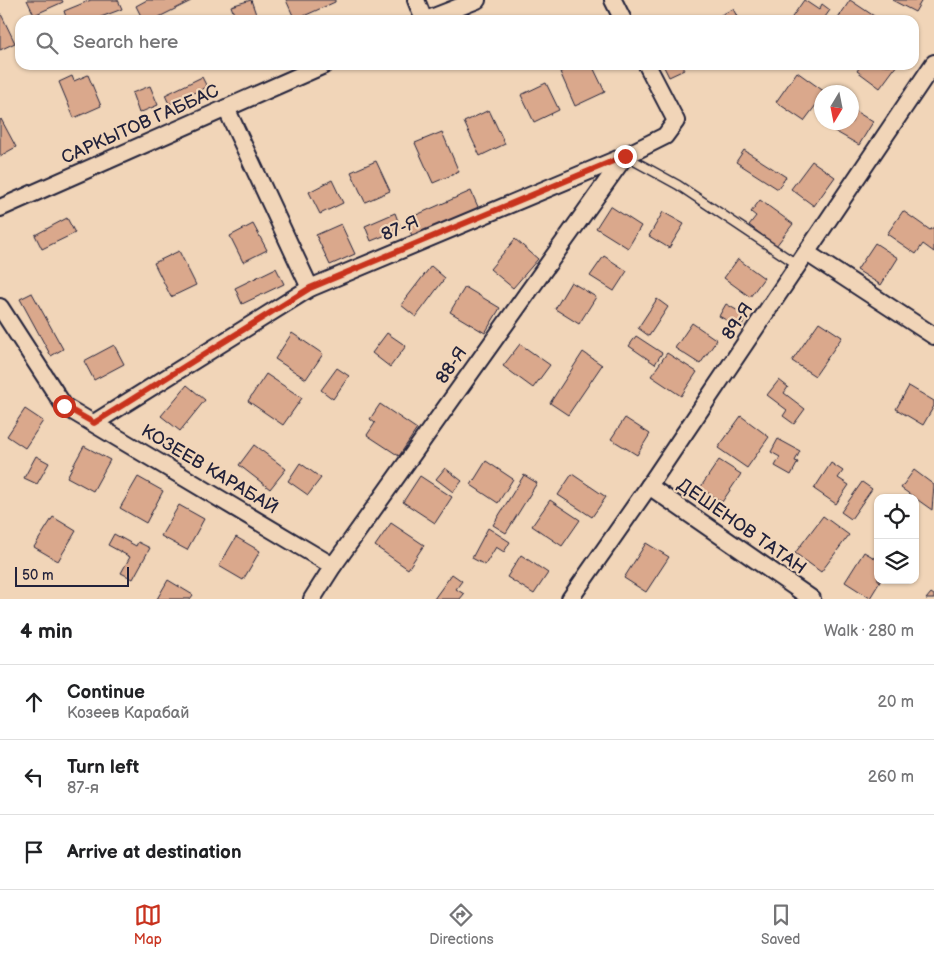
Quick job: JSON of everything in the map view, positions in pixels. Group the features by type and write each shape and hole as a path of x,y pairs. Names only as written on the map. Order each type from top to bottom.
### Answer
{"street":[{"path":"416,0 423,15"},
{"path":"438,15 477,0"},
{"path":"612,0 620,15"},
{"name":"САРКЫТОВ ГАББАС","path":"0,208 313,70"},
{"name":"87-Я","path":"94,423 310,288 625,156 665,136 676,121 650,70"},
{"name":"89-Я","path":"570,599 932,71"},
{"path":"226,108 310,288"},
{"name":"88-Я","path":"312,599 332,566 625,156"},
{"path":"802,259 934,336"},
{"name":"КОЗЕЕВ КАРАБАЙ","path":"0,307 64,406 332,566"},
{"name":"ДЕШЕНОВ ТАТАН","path":"649,486 812,599"}],"lane":[{"path":"625,156 678,185 802,259"}],"building":[{"path":"27,0 62,0 63,2 34,15"},
{"path":"91,0 118,0 122,9 106,15 65,15 64,11"},
{"path":"147,0 191,0 163,15 140,15 136,6"},
{"path":"251,0 256,15 234,15 231,6"},
{"path":"286,0 335,0 335,2 306,15 293,15"},
{"path":"804,0 819,10 822,4 830,10 826,15 794,15"},
{"path":"850,0 872,15 840,15"},
{"path":"892,0 922,0 915,12"},
{"path":"733,9 736,15 721,15"},
{"path":"0,12 15,43 0,50"},
{"path":"564,70 594,70 605,92 575,106 560,72"},
{"path":"666,70 684,70 669,77"},
{"path":"858,70 893,70 880,88"},
{"path":"797,72 815,85 814,108 804,121 776,102"},
{"path":"88,75 101,106 74,118 59,82 72,76 74,81"},
{"path":"202,77 207,87 169,104 165,95"},
{"path":"546,83 559,110 534,122 521,95"},
{"path":"150,86 158,105 139,113 132,93"},
{"path":"489,110 505,144 480,156 464,122"},
{"path":"859,113 873,122 859,145 833,130 859,130"},
{"path":"0,120 16,147 0,156"},
{"path":"442,132 459,172 433,183 415,143"},
{"path":"744,150 786,177 778,189 736,162"},
{"path":"376,161 390,191 365,202 351,172"},
{"path":"812,161 835,177 814,206 791,189"},
{"path":"332,180 343,203 320,214 309,192"},
{"path":"471,191 479,209 413,238 405,220"},
{"path":"760,200 793,224 776,246 749,225 756,216 751,212"},
{"path":"610,206 641,226 628,248 596,228"},
{"path":"903,211 930,230 934,227 934,252 923,244 916,254 887,234"},
{"path":"663,212 684,224 669,248 649,236"},
{"path":"395,213 401,229 371,241 365,226"},
{"path":"67,218 75,233 42,249 35,235"},
{"path":"253,224 267,250 243,262 230,236"},
{"path":"341,224 355,254 330,265 316,235"},
{"path":"515,239 538,259 513,288 490,269"},
{"path":"875,243 898,258 881,285 857,270"},
{"path":"179,251 196,285 171,297 154,263"},
{"path":"604,256 627,271 614,291 590,276"},
{"path":"738,259 764,278 750,297 724,278"},
{"path":"431,266 445,278 416,317 401,305"},
{"path":"276,268 284,284 242,304 235,288"},
{"path":"571,282 596,297 579,324 555,309"},
{"path":"465,287 500,308 485,333 450,312"},
{"path":"32,293 63,349 51,356 20,299"},
{"path":"657,299 668,307 649,336 638,328"},
{"path":"726,304 747,316 740,328 719,316"},
{"path":"819,322 842,337 815,376 792,361"},
{"path":"692,323 717,340 700,364 675,348"},
{"path":"292,333 323,354 306,379 275,359"},
{"path":"387,333 406,346 390,367 372,353"},
{"path":"636,336 662,353 655,364 629,346"},
{"path":"520,344 550,365 533,388 503,366"},
{"path":"114,345 124,364 94,380 84,361"},
{"path":"583,352 602,365 568,415 550,403"},
{"path":"667,353 697,372 681,396 651,376"},
{"path":"337,368 349,376 333,399 321,390"},
{"path":"266,374 302,398 283,425 248,401"},
{"path":"779,380 788,387 784,393 805,409 794,424 783,416 787,410 767,395"},
{"path":"187,385 205,400 180,431 161,416"},
{"path":"909,386 934,401 934,406 923,425 896,409"},
{"path":"380,404 417,429 399,456 367,435 375,423 370,419"},
{"path":"25,409 43,421 25,448 7,436"},
{"path":"741,416 769,437 747,468 718,448"},
{"path":"625,418 650,434 637,455 611,439"},
{"path":"778,439 800,451 795,461 798,462 791,475 775,466 780,457 771,452"},
{"path":"254,445 286,469 270,489 239,465"},
{"path":"84,446 110,460 93,491 67,477"},
{"path":"36,456 49,463 37,484 24,478"},
{"path":"719,460 741,474 722,502 700,488"},
{"path":"486,461 513,479 498,503 471,485"},
{"path":"300,463 321,478 308,495 288,481"},
{"path":"831,463 843,471 838,478 849,485 836,504 814,489"},
{"path":"445,468 462,481 453,492 436,479"},
{"path":"914,470 934,485 932,510 919,501 919,494 909,494 901,488"},
{"path":"572,474 606,497 592,517 558,495"},
{"path":"524,475 537,483 506,533 493,525"},
{"path":"420,476 452,497 435,523 403,502"},
{"path":"138,477 163,491 146,523 120,508"},
{"path":"862,482 872,489 851,519 841,512"},
{"path":"550,500 580,520 562,546 532,526"},
{"path":"179,505 204,519 187,550 161,536"},
{"path":"823,516 849,535 821,572 795,553"},
{"path":"53,517 76,531 58,561 34,547"},
{"path":"391,523 424,545 408,569 375,546"},
{"path":"488,528 510,542 504,552 496,547 485,565 472,558"},
{"path":"114,534 136,546 138,542 150,548 133,579 121,573 130,557 108,545"},
{"path":"236,537 260,551 243,580 219,566"},
{"path":"646,543 669,557 646,592 624,578"},
{"path":"864,552 874,558 874,584 879,584 870,598 845,582"},
{"path":"521,555 548,573 534,594 507,577"},
{"path":"452,574 462,581 456,589 464,594 460,599 434,599"},
{"path":"168,580 193,595 190,599 157,599"},
{"path":"931,593 934,595 934,599 926,599"}],"route":[{"path":"64,406 94,423 310,288 625,156"}]}
